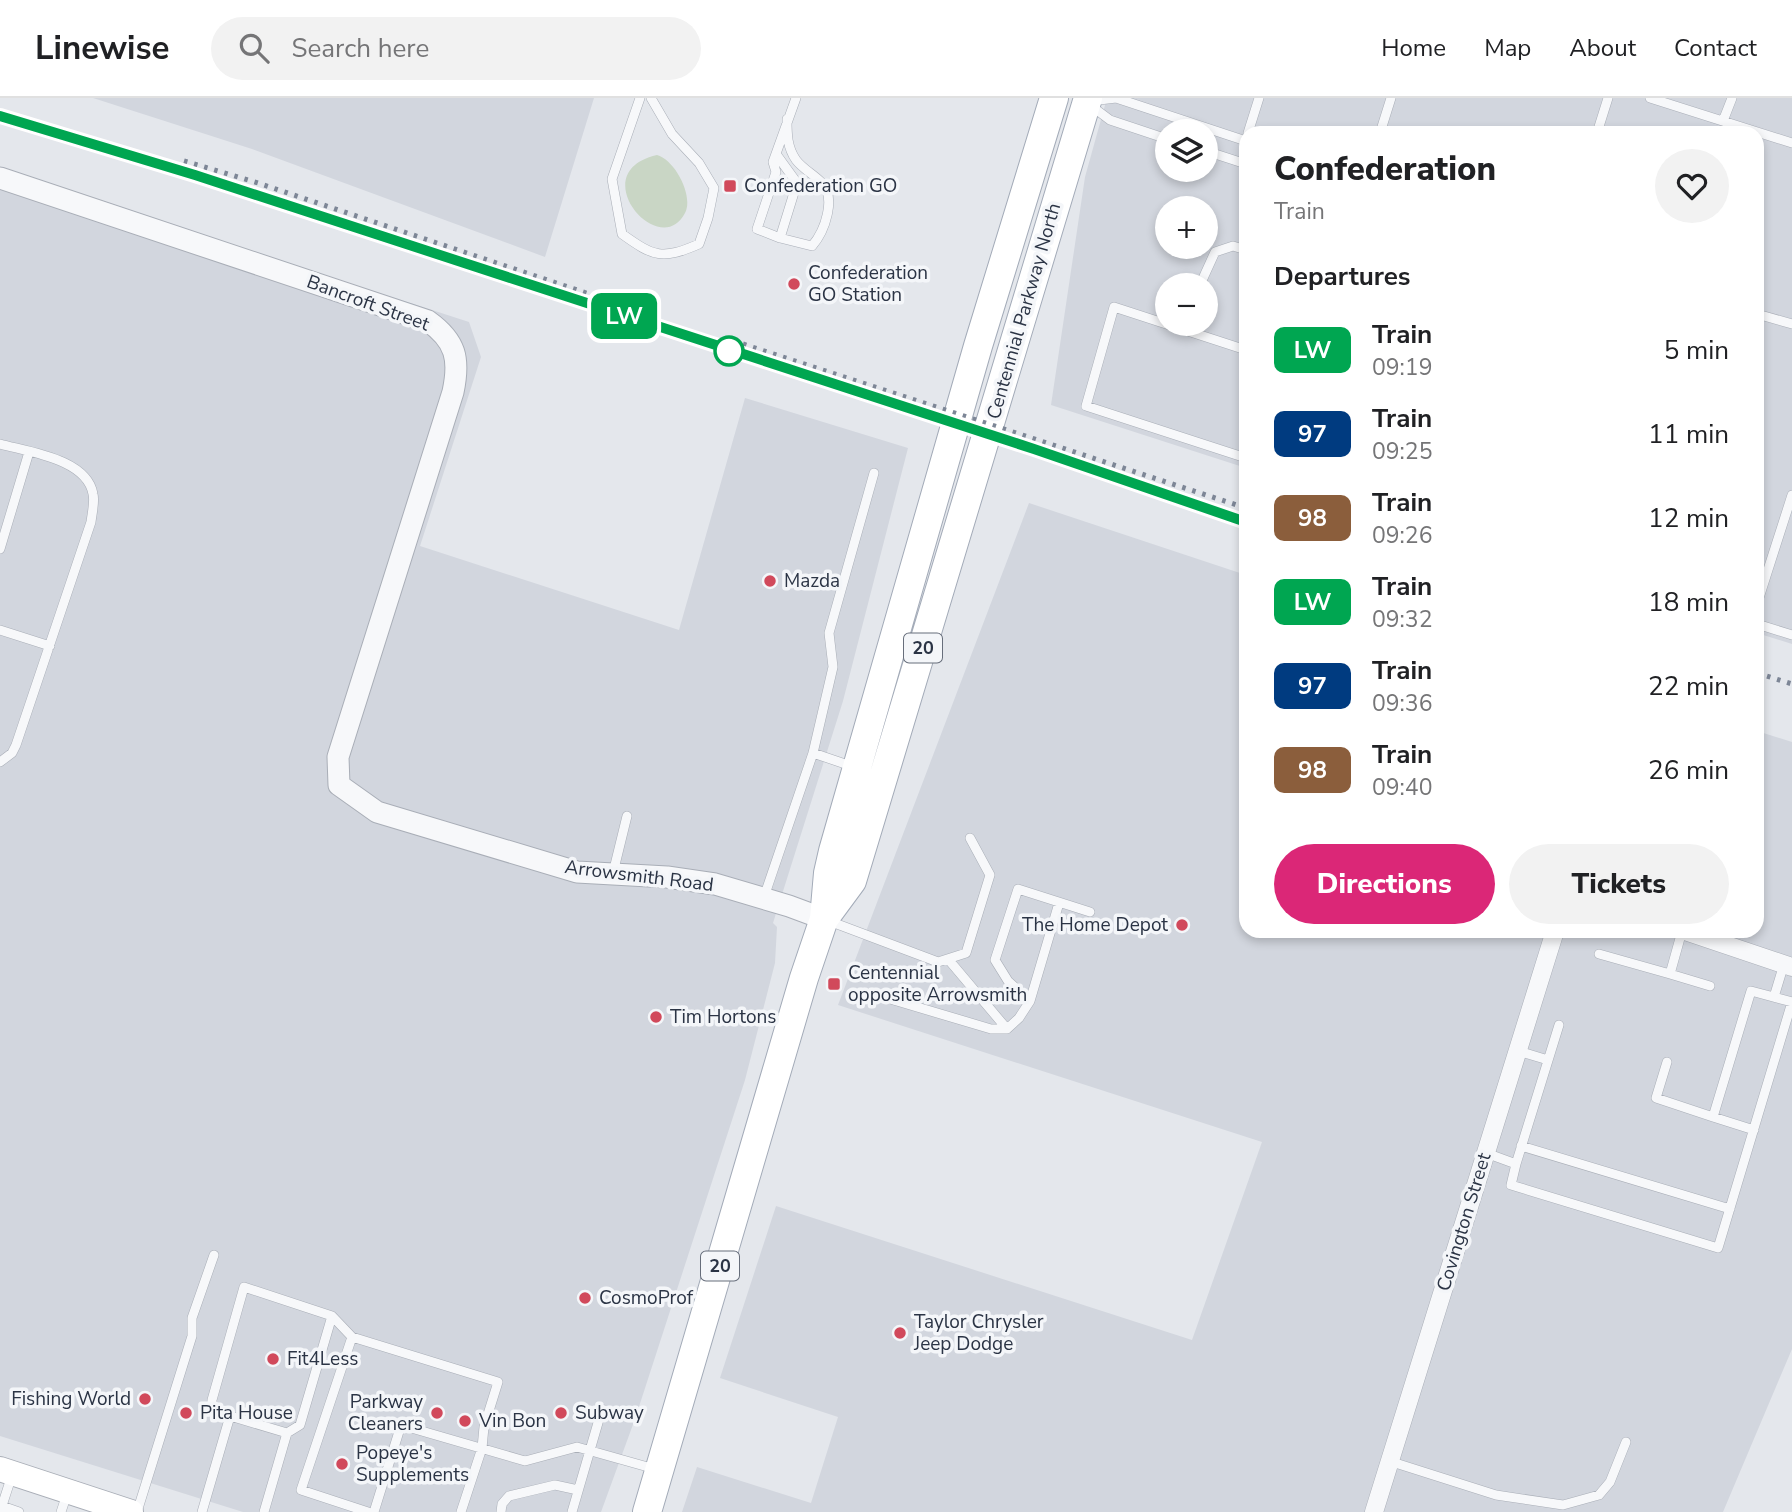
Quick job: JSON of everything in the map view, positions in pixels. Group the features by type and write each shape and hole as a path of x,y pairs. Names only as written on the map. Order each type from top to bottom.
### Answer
{"main road":[{"name":"Centennial Parkway North","path":"647,1512 804,978 824,919 828,873 857,768 978,346 1054,98"},
{"name":"Centennial Parkway North","path":"824,919 852,881 1082,99"},
{"path":"6,1471 64,1502 131,1512"}],"street":[{"name":"Bancroft Street","path":"0,178 428,321 445,333 453,348 457,375 338,757 339,785"},
{"name":"Arrowsmith Road","path":"339,785 377,812 577,872 667,877 715,884 824,919"},
{"name":"Covington Street","path":"1374,1512 1553,938"},
{"path":"1705,938 1788,965"}],"lane":[{"path":"640,98 612,179 622,234 648,253 677,253 699,244 714,188 699,163 672,134 651,98"},
{"path":"788,119 787,142 796,160 824,184 829,196 829,208 817,241 812,246 780,239 757,229 776,172 773,162 775,153 796,98"},
{"path":"1082,99 1116,98 1239,139"},
{"path":"1250,126 1259,98"},
{"path":"1382,126 1391,98"},
{"path":"1599,126 1608,98"},
{"path":"1650,98 1739,126"},
{"path":"1723,121 1732,98"},
{"path":"1082,99 1111,120 1155,135"},
{"path":"1764,134 1792,143"},
{"path":"775,153 797,183 780,239"},
{"path":"1218,155 1239,162"},
{"path":"1205,273 1215,252 1233,246 1239,248"},
{"path":"1155,319 1114,307 1086,406 1239,456"},
{"path":"1764,316 1792,324"},
{"path":"1209,336 1239,347"},
{"path":"0,444 76,468 88,481 94,497 91,522 16,745 12,753 0,762"},
{"path":"0,549 29,452"},
{"path":"764,898 813,753 833,667 829,634 874,473"},
{"path":"1764,582 1792,495"},
{"path":"1764,626 1792,635"},
{"path":"4,631 50,646"},
{"path":"813,753 857,768"},
{"path":"613,874 627,816"},
{"path":"824,919 938,961 966,953 990,875 970,838"},
{"path":"1030,1001 1009,981 995,960 1018,890 1090,912"},
{"path":"870,993 991,1029 1007,1029 1019,1018 1030,1001 1059,903"},
{"path":"1670,974 1682,938"},
{"path":"1599,954 1710,986"},
{"path":"948,958 1007,1029"},
{"path":"1774,997 1788,965"},
{"path":"1559,1025 1511,1185 1718,1248 1792,1002 1751,991 1713,1117"},
{"path":"1518,1051 1548,1060"},
{"path":"1667,1062 1656,1098 1754,1130"},
{"path":"1521,1146 1730,1209"},
{"path":"1486,1153 1516,1164"},
{"path":"138,1512 192,1336 192,1318 214,1255"},
{"path":"287,1433 211,1411 244,1287 332,1315 352,1337 498,1382 484,1427 482,1448 461,1512"},
{"path":"264,1512 287,1433 300,1425 332,1315"},
{"path":"352,1337 301,1490 368,1512"},
{"path":"572,1512 602,1409"},
{"path":"202,1512 230,1416"},
{"path":"374,1512 401,1424 525,1461 577,1447 660,1471"},
{"path":"1390,1461 1496,1495 1563,1505 1599,1495 1610,1482 1626,1442"},
{"path":"6,1471 1,1509 19,1512"},
{"path":"502,1512 502,1504 509,1496 555,1485 578,1490"}],"shaded area":[{"path":"93,98 594,98 545,257 252,149"},
{"path":"1107,98 1792,98 1792,644 1764,635 1764,126 1239,126 1239,466 1051,405 1085,177"},
{"path":"0,170 469,322 481,357 420,546 679,630 745,398 908,448 843,701 773,923 777,927 775,963 745,1080 635,1419 601,1512 243,1512 0,1436"},
{"path":"1029,503 1239,573 1239,938 1764,938 1764,733 1792,742 1792,1349 1723,1512 682,1512 697,1467 811,1503 838,1417 720,1378 776,1206 1192,1340 1262,1142 838,1005"}],"green space":[{"path":"657,155 664,158 676,171 687,197 685,213 674,225 660,227 645,221 626,194 626,178 636,164"}],"railway":[{"path":"0,116 195,175 1034,449 1239,520"},
{"path":"184,161 258,183 610,301"},
{"path":"743,344 1239,506"},
{"path":"1764,675 1792,684"}],"train":[{"name":"LW","path":"0,116 195,175 920,414 1034,449 1239,520"}],"place":[{"name":"Confederation GO","path":"730,186"},
{"name":"Confederation GO Station","path":"794,284"},
{"name":"Mazda","path":"770,581"},
{"name":"The Home Depot","path":"1182,925"},
{"name":"Centennial opposite Arrowsmith","path":"834,984"},
{"name":"Tim Hortons","path":"656,1017"},
{"name":"CosmoProf","path":"585,1298"},
{"name":"Taylor Chrysler Jeep Dodge","path":"900,1333"},
{"name":"Fit4Less","path":"273,1359"},
{"name":"Fishing World","path":"145,1399"},
{"name":"Pita House","path":"186,1413"},
{"name":"Parkway Cleaners","path":"437,1413"},
{"name":"Subway","path":"561,1413"},
{"name":"Vin Bon","path":"465,1421"},
{"name":"Popeye's Supplements","path":"342,1464"}]}
